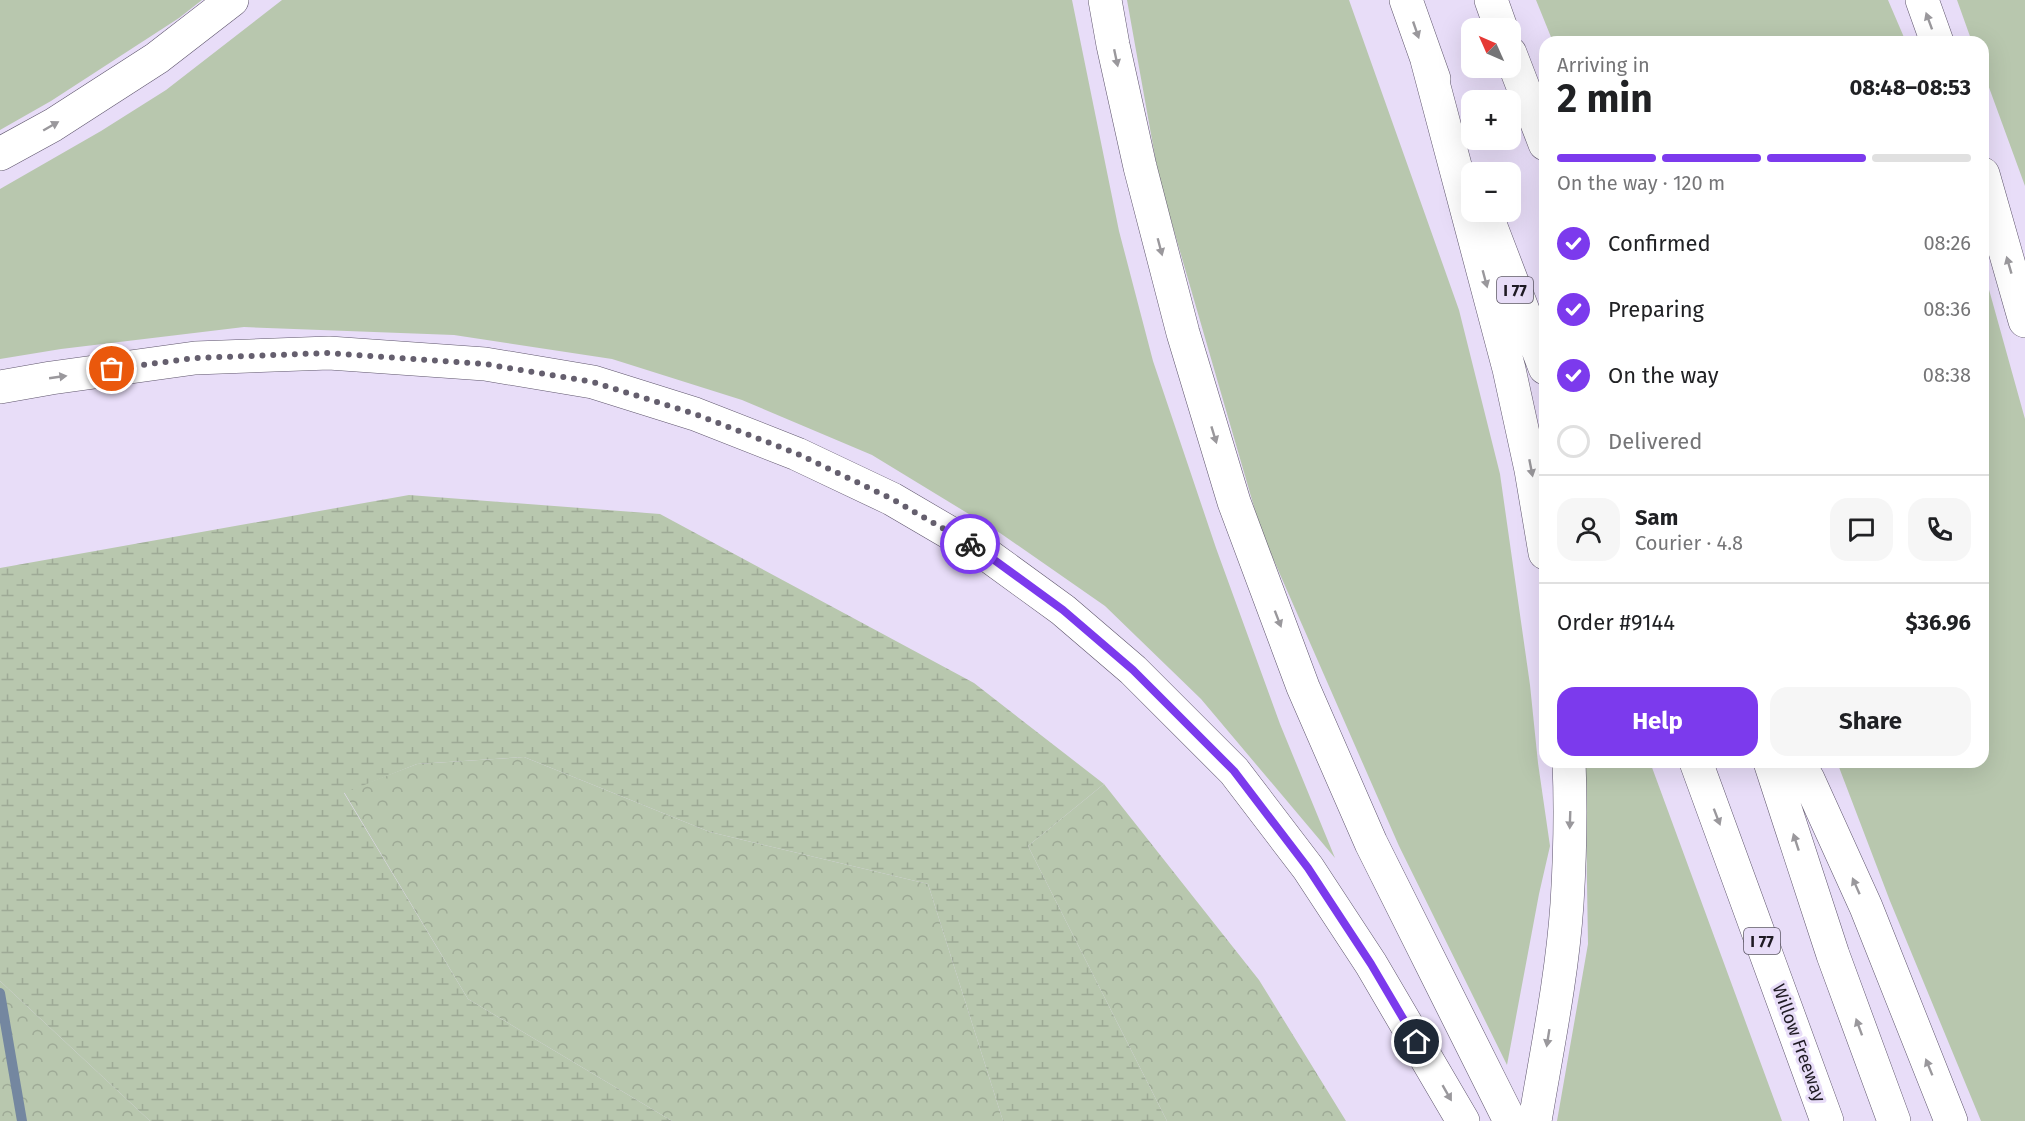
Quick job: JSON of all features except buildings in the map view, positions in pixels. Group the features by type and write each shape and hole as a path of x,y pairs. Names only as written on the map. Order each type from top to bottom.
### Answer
{"highway":[{"path":"0,154 53,125 157,58 232,0"},
{"path":"1106,0 1113,45 1140,167 1183,333 1234,502 1303,687 1371,843 1510,1121"},
{"path":"1406,0 1467,162"},
{"path":"1491,0 1497,18"},
{"path":"1922,0 1935,36"},
{"path":"1427,60 1509,369 1539,517"},
{"path":"1520,78 1539,128"},
{"path":"1989,195 2025,321"},
{"name":"I 77","path":"1489,222 1539,352"},
{"path":"0,387 195,358 329,353 485,364 593,382 695,414 798,454 892,499 986,554 1063,610 1133,670 1234,771 1308,868 1358,945 1463,1121"},
{"path":"1535,1121 1558,981 1567,894 1571,815 1569,768"},
{"name":"Willow Freeway","path":"1698,768 1827,1121"},
{"path":"1772,768 1833,955 1894,1121"},
{"path":"1802,768 1866,907 1951,1121"}],"green space":[{"path":"0,0 202,0 179,18 51,101 0,130"},
{"path":"282,0 1072,0 1119,231 1153,361 1216,548 1280,724 1335,858 1201,699 1105,606 1000,533 872,455 742,400 612,359 454,335 244,327 61,349 0,359 0,189 101,131 166,90"},
{"path":"1127,0 1349,0 1459,310 1500,474 1550,846 1507,1065 1399,846 1261,531 1159,179"},
{"path":"1536,0 1888,0 1903,36 1551,36"},
{"path":"1957,0 2025,0 2025,186 1989,87 1989,36 1970,36"},
{"path":"1989,290 2025,419 2025,1121 1981,1121 1890,901 1839,768 1989,768"},
{"path":"409,495 660,514 974,683 1104,784 1028,846 1167,1121 1003,1121 928,884 710,832 524,757 417,764 344,793 468,999 672,1121 150,1121 0,981 0,568"},
{"path":"524,757 710,832 928,884 1003,1121 672,1121 468,999 344,792 417,764"},
{"path":"1585,768 1652,768 1782,1121 1557,1121 1588,944"},
{"path":"1104,784 1259,980 1346,1121 1167,1121 1028,846"},
{"path":"0,981 150,1121 0,1121"}],"waterway":[{"path":"0,993 22,1121"}],"way so far":[{"path":"112,369 195,358 329,353 485,364 593,382 695,414 798,454 892,499 970,544"}],"route":[{"path":"970,544 1063,610 1133,670 1234,771 1308,868 1371,964 1417,1042"}]}
